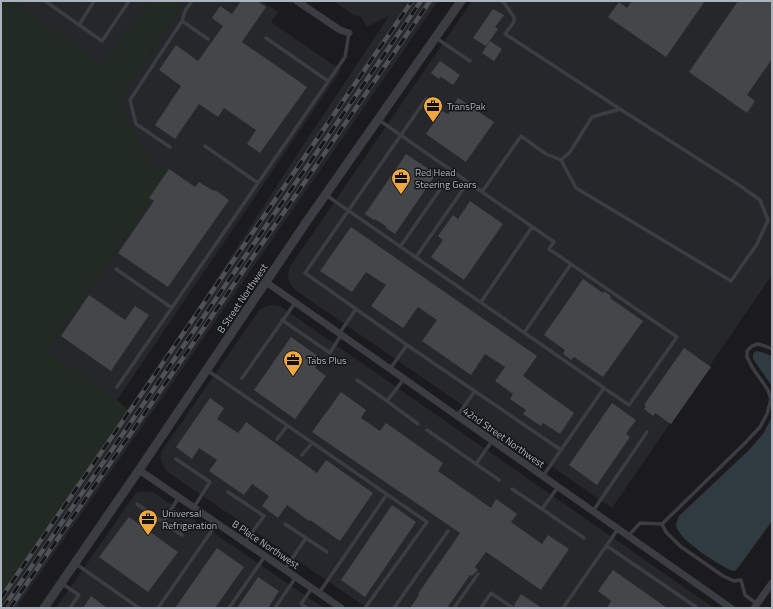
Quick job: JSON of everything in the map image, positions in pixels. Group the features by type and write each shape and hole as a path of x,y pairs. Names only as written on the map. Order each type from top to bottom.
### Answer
{"street":[{"path":"297,1 340,30 349,33"},
{"name":"B Street Northwest","path":"44,608 325,195 461,1"},
{"name":"42nd Street Northwest","path":"266,282 731,608"},
{"name":"B Place Northwest","path":"139,470 341,608"},
{"path":"755,606 772,582"}],"lane":[{"path":"46,1 102,41 129,1"},
{"path":"79,25 94,1"},
{"path":"170,147 136,124 130,100 182,21 185,11 192,1"},
{"path":"482,192 521,136 546,154 561,160 576,188 731,281 758,244 768,220 760,200 736,183 505,34 514,22 514,16 502,1"},
{"path":"182,21 208,39"},
{"path":"117,387 345,57 349,33"},
{"path":"266,38 328,81"},
{"path":"435,38 470,61"},
{"path":"426,100 304,273 561,450"},
{"path":"561,160 570,152 592,117 620,109"},
{"path":"325,195 629,405 677,337 549,249 554,242 378,120"},
{"path":"205,146 258,183"},
{"path":"416,257 468,182"},
{"path":"400,247 441,188"},
{"path":"481,302 532,227"},
{"path":"524,332 571,264"},
{"path":"116,269 172,308"},
{"path":"242,378 295,302"},
{"path":"282,320 330,353 356,309"},
{"path":"628,536 640,524 662,524 760,427 767,414 771,399 768,390 746,357 747,351 752,346 758,344 772,349"},
{"path":"390,369 407,345"},
{"path":"207,370 427,522 365,608"},
{"path":"387,401 404,379"},
{"path":"357,380 418,424"},
{"path":"543,476 604,388"},
{"path":"457,416 475,391"},
{"path":"277,439 287,426"},
{"path":"427,430 499,480"},
{"path":"593,511 647,432"},
{"path":"476,464 492,441"},
{"path":"302,456 312,443"},
{"path":"176,459 210,482 194,507"},
{"path":"542,509 558,487"},
{"path":"512,489 584,538"},
{"path":"228,492 264,516 245,542"},
{"path":"319,593 387,494"},
{"path":"163,522 180,497"},
{"path":"136,504 182,535"},
{"path":"158,608 217,523"},
{"path":"284,524 326,552"},
{"path":"662,524 666,532 680,546 723,576 734,581 742,580 745,595 755,606"},
{"path":"563,608 618,529"},
{"path":"394,608 448,531"},
{"path":"285,569 306,538"},
{"path":"607,546 696,607"},
{"path":"229,608 265,556"},
{"path":"75,564 139,608"},
{"path":"454,608 478,574"},
{"path":"275,608 296,577"},
{"path":"61,583 79,594 70,608"},
{"path":"298,608 312,588"},
{"path":"481,608 491,593 513,608"},
{"path":"301,604 307,608"}],"shaded area":[{"path":"1,1 12,1 103,65 149,1 185,1 118,102 151,164 169,174 47,352 117,400 129,411 1,594"},
{"path":"12,1 149,1 103,65"},
{"path":"185,1 261,1 278,12 271,22 341,70 117,400 47,352 169,174 151,164 118,102"},
{"path":"334,1 438,1 16,608 1,608 1,594 159,368 300,150 389,16 367,27 361,17 353,15"},
{"path":"472,1 772,1 772,275 612,508 295,290 288,277 289,268"},
{"path":"270,305 280,306 714,608 367,608 166,471 161,461 161,452 260,309"},
{"path":"756,351 772,356 772,386 753,359 753,354"},
{"path":"772,417 772,521 735,571 730,570 708,557 691,544 678,531 676,523 679,516 748,451 763,434"},
{"path":"143,491 153,492 324,608 56,608 135,494"}],"building":[{"path":"241,1 257,1 266,7 242,42 307,87 260,153 247,144 256,130 224,108 218,117 199,104 175,139 155,125 181,86 159,70 176,45 198,61 223,26 212,18 220,6 232,14"},
{"path":"632,1 705,1 666,57 608,17 619,2 627,8"},
{"path":"738,1 772,1 772,59 747,95 755,101 747,113 689,72"},
{"path":"493,9 504,15 495,27 498,29 486,46 473,38"},
{"path":"490,41 502,49 494,61 482,53"},
{"path":"440,61 460,75 453,85 441,77 439,79 431,73"},
{"path":"458,98 494,122 466,162 426,134 442,111 448,114"},
{"path":"406,154 436,174 395,234 375,219 374,220 365,214"},
{"path":"169,169 195,187 199,182 214,191 215,190 229,200 168,287 118,253 154,201 149,198"},
{"path":"470,201 503,224 464,280 431,257 443,240 438,236 453,215 458,219"},
{"path":"351,227 537,356 523,376 574,413 560,434 543,423 541,426 523,414 526,410 510,399 513,394 495,381 505,367 485,354 471,375 422,341 437,320 418,307 403,328 371,306 386,285 366,272 352,292 320,271"},
{"path":"583,279 603,293 604,291 611,296 610,298 643,321 603,377 574,357 571,360 563,354 565,350 544,335"},
{"path":"89,295 125,320 135,306 149,315 111,371 61,336"},
{"path":"291,337 322,359 315,368 326,376 295,419 254,390"},
{"path":"684,348 711,367 671,424 655,413 653,416 644,409 646,406 644,405"},
{"path":"341,392 366,410 361,418 380,431 386,423 443,463 438,471 491,508 496,499 517,514 511,522 542,544 548,535 569,549 541,590 486,552 475,567 478,570 472,576 470,575 447,608 410,608 460,533 312,432"},
{"path":"210,398 224,408 217,419 238,433 246,422 317,473 326,460 373,493 340,541 287,505 278,518 262,506 269,496 252,484 244,495 209,471 217,460 199,448 192,459 176,447"},
{"path":"612,403 636,420 626,434 630,437 597,485 569,465"},
{"path":"392,505 416,522 365,597 341,580"},
{"path":"129,517 178,552 148,592 99,557"},
{"path":"217,548 244,567 215,608 175,608"},
{"path":"613,570 667,608 607,608 611,601 598,591"},
{"path":"258,577 279,591 268,608 237,608"},
{"path":"521,594 542,608 516,608 514,605"},
{"path":"91,596 107,608 83,608"}],"railway":[{"path":"1,598 412,1"},
{"path":"3,608 421,1"},
{"path":"10,608 430,1"}],"place":[{"name":"TransPak","path":"433,123"},
{"name":"Red Head Steering Gears","path":"401,195"},
{"name":"Tabs Plus","path":"293,377"},
{"name":"Universal Refrigeration","path":"148,536"}]}
